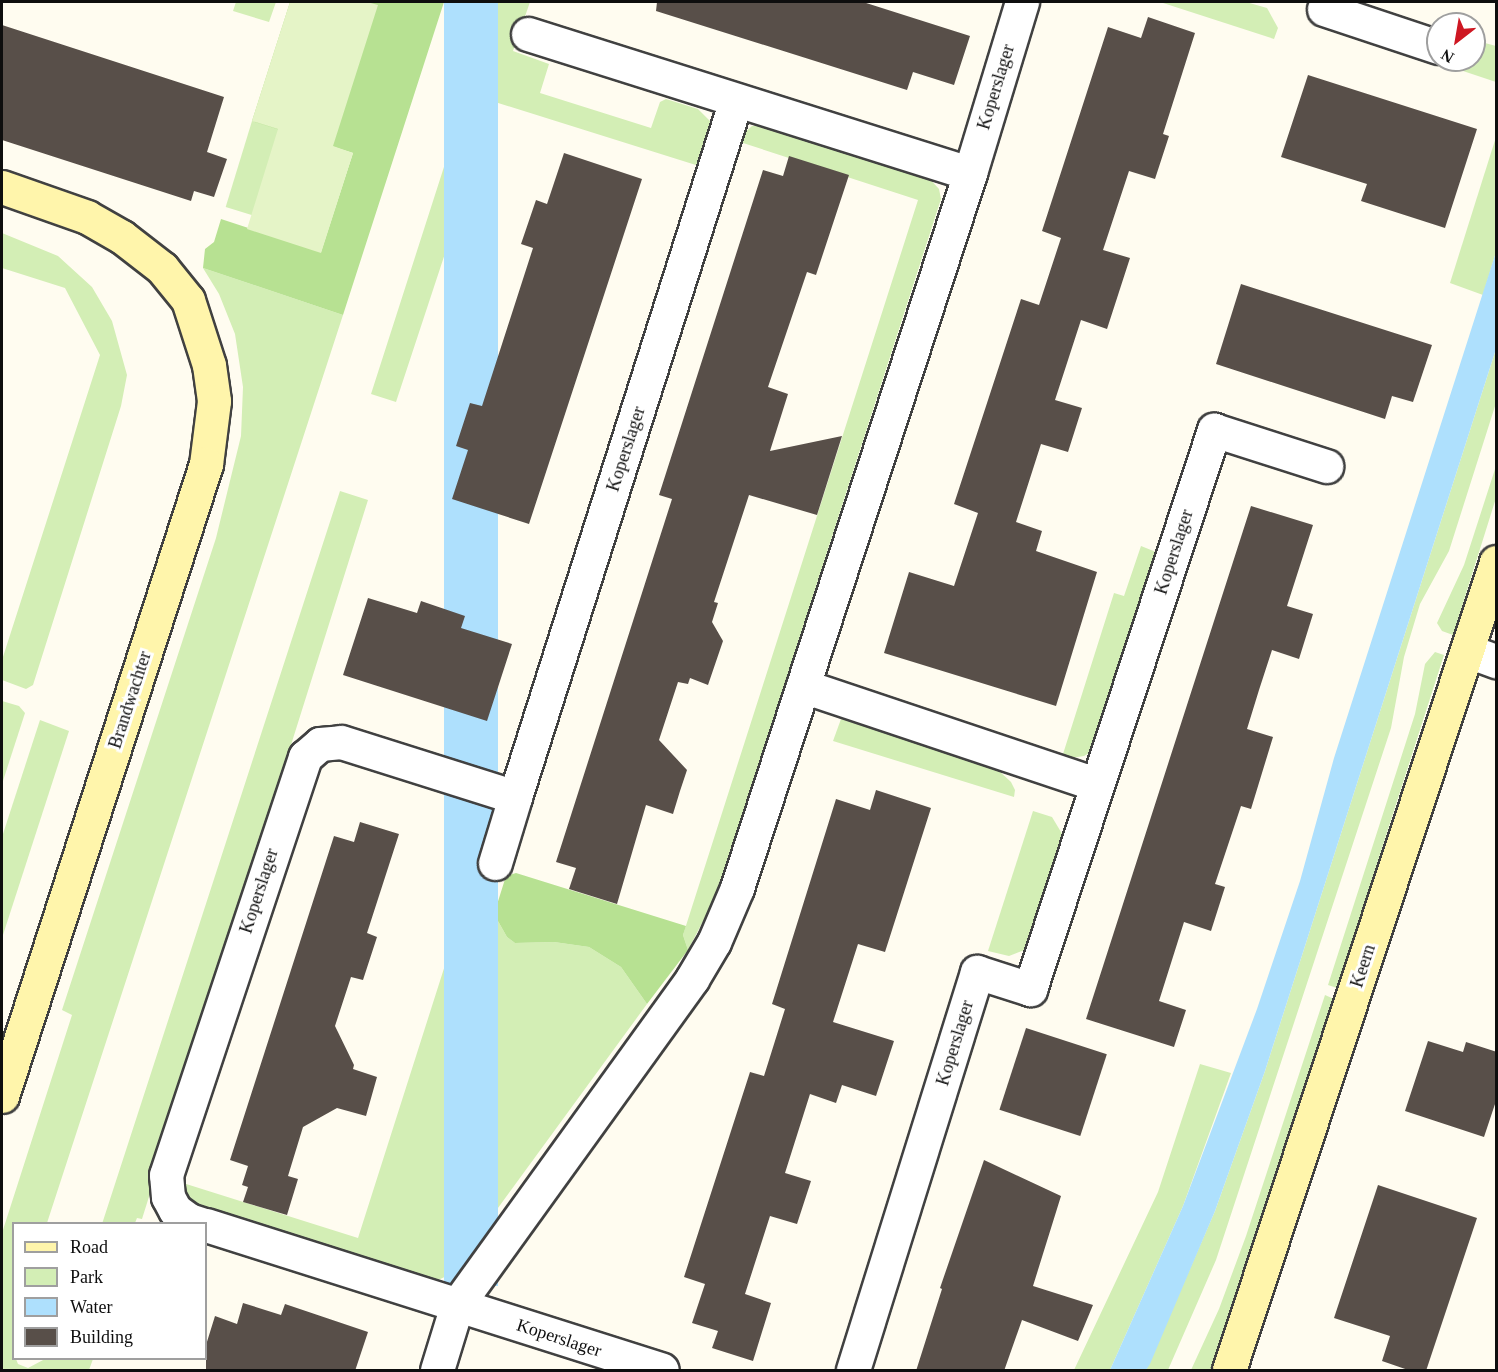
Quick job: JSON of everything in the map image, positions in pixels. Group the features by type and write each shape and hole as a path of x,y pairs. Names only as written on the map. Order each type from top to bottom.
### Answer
{"street":[{"name":"Koperslager","path":"437,1371 457,1305 692,979 714,942 737,888 1022,2"},
{"path":"1318,4 1426,43"},
{"path":"528,34 969,172"},
{"name":"Koperslager","path":"495,863 736,100"},
{"name":"Brandwachter","path":"2,187 87,217 122,237 162,268 188,300 209,365 214,401 206,464 2,1096"},
{"name":"Koperslager","path":"853,1371 977,972 1030,989 1214,430 1326,466"},
{"name":"Keern","path":"1229,1371 1482,656 1497,562"},
{"path":"803,686 1096,784"},
{"name":"Koperslager","path":"195,1222 175,1209 168,1197 166,1175 305,757 320,744 341,742 515,797"},
{"name":"Koperslager","path":"207,1225 662,1371"}],"green space":[{"path":"236,2 276,2 269,22 233,11"},
{"path":"290,2 444,2 343,315 203,268 205,249 214,242 221,219 321,252 353,153 252,121"},
{"path":"290,2 367,2 378,5 333,146 353,153 321,253 247,229 278,129 252,121"},
{"path":"497,2 530,2 513,51 549,64 540,93 651,128 660,102 666,99 698,109 710,121 711,128 699,166 495,102 396,402 371,394"},
{"path":"1160,2 1246,2 1267,8 1278,28 1274,39"},
{"path":"1486,43 1496,46 1496,82 1466,72 1486,72"},
{"path":"252,121 279,129 252,215 226,207"},
{"path":"752,126 764,126 928,177 939,189 941,199 716,896 688,950 683,935 918,200 740,142 741,136"},
{"path":"1496,137 1496,252 1483,295 1450,283"},
{"path":"2,233 58,256 92,287 112,321 127,375 121,406 33,685 26,689 2,680 2,660 100,355 65,288 2,268"},
{"path":"203,268 343,315 47,1222 12,1222 12,1360 16,1360 18,1364 28,1368 43,1360 93,1360 89,1370 2,1370 2,1233 72,1015 62,1010 216,538 241,436 243,387 235,334 219,294"},
{"path":"1496,349 1496,403 1449,551 1420,604 1404,657 1391,728 1216,1260 1168,1370 1146,1370 1215,1211 1265,1071"},
{"path":"1496,466 1496,498 1453,635 1442,631 1437,623 1464,565"},
{"path":"340,491 368,500 142,1219 137,1218 135,1222 103,1222"},
{"path":"1141,546 1156,552 1095,745 1091,752 1084,756 1071,758 1063,754 1114,593 1124,596"},
{"path":"1435,652 1444,655 1337,988 1328,985 1415,714 1425,664"},
{"path":"2,701 19,706 25,713 2,784"},
{"path":"841,719 997,769 1011,782 1015,790 1014,797 833,741"},
{"path":"40,720 69,731 2,938 2,837"},
{"path":"1033,811 1052,817 1064,837 1027,949 1009,956 988,951"},
{"path":"476,868 493,874 482,910 494,914 507,937 515,943 554,942 589,947 621,967 647,1004 449,1275 438,1280 429,1279 197,1205 190,1200 183,1190 183,1183 358,1238"},
{"path":"516,873 686,926 683,935 688,950 647,1004 621,967 589,947 554,942 515,943 507,937 494,914 506,876"},
{"path":"1325,995 1334,999 1211,1370 1191,1370 1219,1309 1246,1236"},
{"path":"1200,1064 1231,1073 1183,1206 1110,1370 1074,1370 1158,1192"}],"water":[{"path":"444,2 498,2 498,1286 444,1286"},
{"path":"1496,252 1496,349 1265,1071 1215,1211 1150,1364 1146,1370 1110,1370 1183,1206 1257,1009 1300,881 1334,758"}],"building":[{"path":"657,2 863,2 970,36 954,85 913,72 907,90 656,11"},
{"path":"1148,17 1195,33 1163,134 1169,136 1155,179 1129,171 1103,250 1130,258 1107,329 1081,320 1055,400 1082,408 1068,452 1041,444 1016,522 1042,531 1036,551 1097,572 1056,706 884,653 909,572 954,586 978,513 954,504 1021,299 1039,305 1061,238 1042,231 1108,27 1141,38"},
{"path":"2,25 224,97 207,152 227,159 214,197 194,191 191,201 2,140"},
{"path":"1308,75 1477,129 1445,228 1361,201 1367,184 1281,157"},
{"path":"564,153 642,179 529,524 452,499 468,450 456,446 470,403 482,406 533,248 521,244 536,200 547,204"},
{"path":"789,156 849,175 816,275 807,272 768,387 788,394 770,451 842,436 817,515 749,495 714,602 718,603 712,622 723,641 708,685 690,678 688,684 678,682 659,740 687,770 673,814 646,805 617,904 569,889 576,868 556,862 672,499 659,495 763,170 783,176"},
{"path":"1241,284 1432,345 1413,402 1392,396 1385,419 1216,364"},
{"path":"1251,506 1313,525 1287,606 1313,614 1299,659 1272,650 1259,690 1247,729 1273,737 1251,809 1241,806 1215,884 1225,887 1211,931 1184,922 1159,1001 1186,1010 1174,1047 1086,1019"},
{"path":"368,598 417,613 421,601 465,616 461,628 512,644 487,721 343,675"},
{"path":"876,790 931,808 885,952 858,944 833,1022 894,1041 876,1096 842,1085 836,1103 810,1094 785,1173 811,1181 797,1224 770,1216 745,1294 771,1303 753,1361 712,1348 718,1331 692,1323 705,1284 684,1277 750,1072 764,1076 785,1009 772,1004 836,799 870,810"},
{"path":"360,822 399,834 367,933 377,937 363,980 351,977 335,1026 354,1065 353,1069 377,1077 366,1116 337,1108 303,1127 288,1176 298,1179 287,1215 243,1202 248,1187 242,1185 248,1166 230,1160 334,836 354,842"},
{"path":"1026,1028 1107,1054 1080,1136 999,1110"},
{"path":"1428,1041 1463,1052 1466,1042 1497,1052 1497,1098 1484,1137 1405,1111"},
{"path":"984,1160 1061,1196 1033,1286 1093,1305 1078,1341 1022,1320 1004,1371 916,1371 942,1289 940,1288"},
{"path":"1378,1185 1477,1218 1426,1371 1411,1371 1382,1361 1390,1336 1334,1318"},
{"path":"243,1303 281,1315 285,1304 368,1332 355,1371 206,1371 207,1342 215,1316 237,1324"}]}
